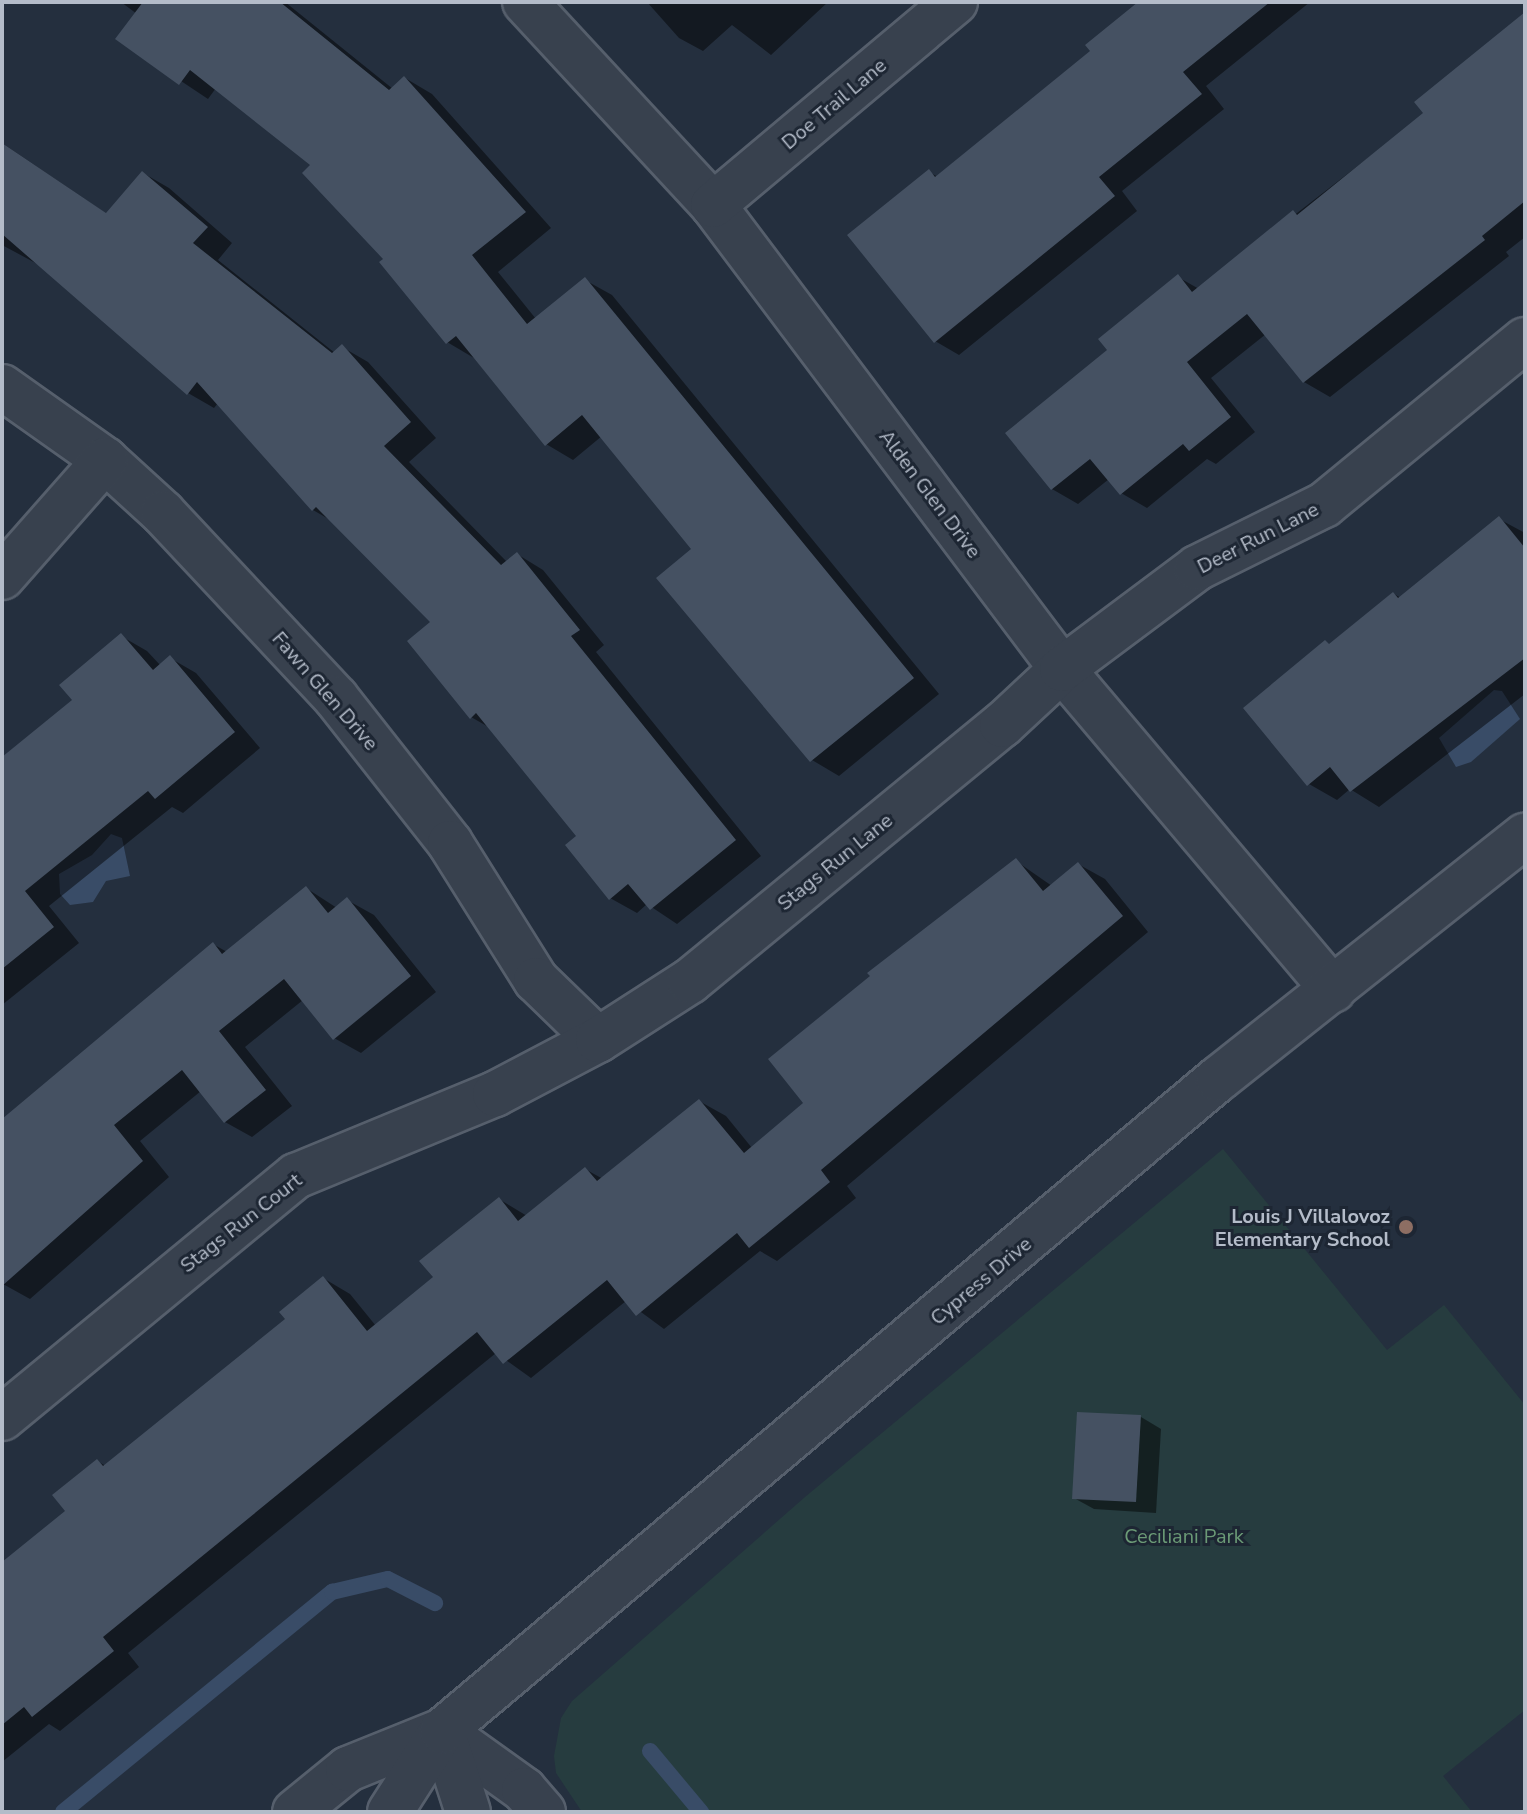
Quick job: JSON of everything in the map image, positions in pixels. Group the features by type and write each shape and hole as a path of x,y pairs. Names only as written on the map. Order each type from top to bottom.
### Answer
{"street":[{"name":"Alden Glen Drive","path":"525,2 713,205 1062,669 1333,990"},
{"name":"Doe Trail Lane","path":"713,205 955,2"},
{"name":"Deer Run Lane","path":"1062,669 1197,568 1324,505 1525,340"},
{"name":"Fawn Glen Drive","path":"2,387 105,460 163,513 336,698 450,843 536,980 598,1040"},
{"path":"2,577 105,460"},
{"name":"Stags Run Lane","path":"598,1040 690,981 1002,725 1062,669"},
{"name":"Cypress Drive","path":"390,1812 442,1731 1218,1079 1525,836"},
{"name":"Stags Run Court","path":"2,1418 296,1176 489,1097 598,1040"},
{"path":"442,1731 468,1812"},
{"path":"442,1731 524,1790 543,1812"},
{"name":"Cypress Drive","path":"295,1812 348,1769 442,1731"}],"green space":[{"name":"Ceciliani Park","path":"1223,1149 1387,1350 1444,1305 1525,1405 1525,1710 1443,1776 1472,1812 582,1812 556,1773 554,1756 561,1718 572,1701 805,1497"}],"water":[{"path":"1494,690 1502,691 1520,719 1471,762 1456,767 1439,738"},
{"path":"111,834 122,838 130,876 106,881 93,902 70,905 60,894 59,874 92,855"}],"building":[{"path":"143,2 280,2 389,90 404,76 526,212 472,255 527,324 585,277 914,678 810,762 656,578 691,549 582,415 545,446 456,336 446,344 379,262 383,259 302,173 310,165 190,70 179,85 115,39"},
{"path":"1138,2 1270,2 1183,72 1202,94 1099,177 1115,196 934,343 847,235 929,169 935,177 1090,51 1085,45"},
{"path":"1525,12 1525,201 1482,236 1485,240 1303,383 1247,314 1187,362 1231,417 1189,451 1183,444 1120,495 1090,459 1051,490 1005,433 1107,350 1098,339 1178,274 1192,292 1293,210 1297,215 1423,113 1414,102"},
{"path":"2,143 106,213 142,171 208,227 193,243 332,353 342,344 411,422 384,446 501,565 517,552 580,630 571,636 736,840 650,910 628,884 609,900 565,845 576,836 476,713 470,719 407,641 430,622 316,507 312,511 197,382 187,395 2,234"},
{"path":"1499,516 1525,548 1525,658 1350,792 1330,767 1307,786 1243,708 1325,640 1329,644 1393,592 1398,598"},
{"path":"121,633 153,670 170,655 235,732 155,799 148,791 25,891 54,927 2,969 2,757 72,700 59,685"},
{"path":"1016,858 1043,891 1078,862 1123,916 821,1170 830,1182 749,1248 737,1233 636,1316 607,1280 503,1364 477,1332 103,1637 114,1651 32,1717 24,1707 2,1725 2,1562 65,1511 52,1495 97,1459 103,1466 285,1319 279,1312 323,1276 367,1331 433,1277 419,1261 499,1197 518,1221 585,1167 597,1181 699,1099 744,1153 803,1103 768,1059 870,976 867,973"},
{"path":"306,886 328,913 347,897 411,976 333,1040 284,979 219,1031 266,1090 224,1123 182,1070 114,1125 143,1161 2,1286 2,1119 213,942 222,954"},
{"path":"1077,1412 1141,1415 1136,1502 1072,1499"}],"waterway":[{"path":"63,1812 332,1592 388,1579 435,1603"},
{"path":"650,1751 701,1812"}],"place":[{"name":"Louis J Villalovoz Elementary School","path":"1406,1227"}]}
